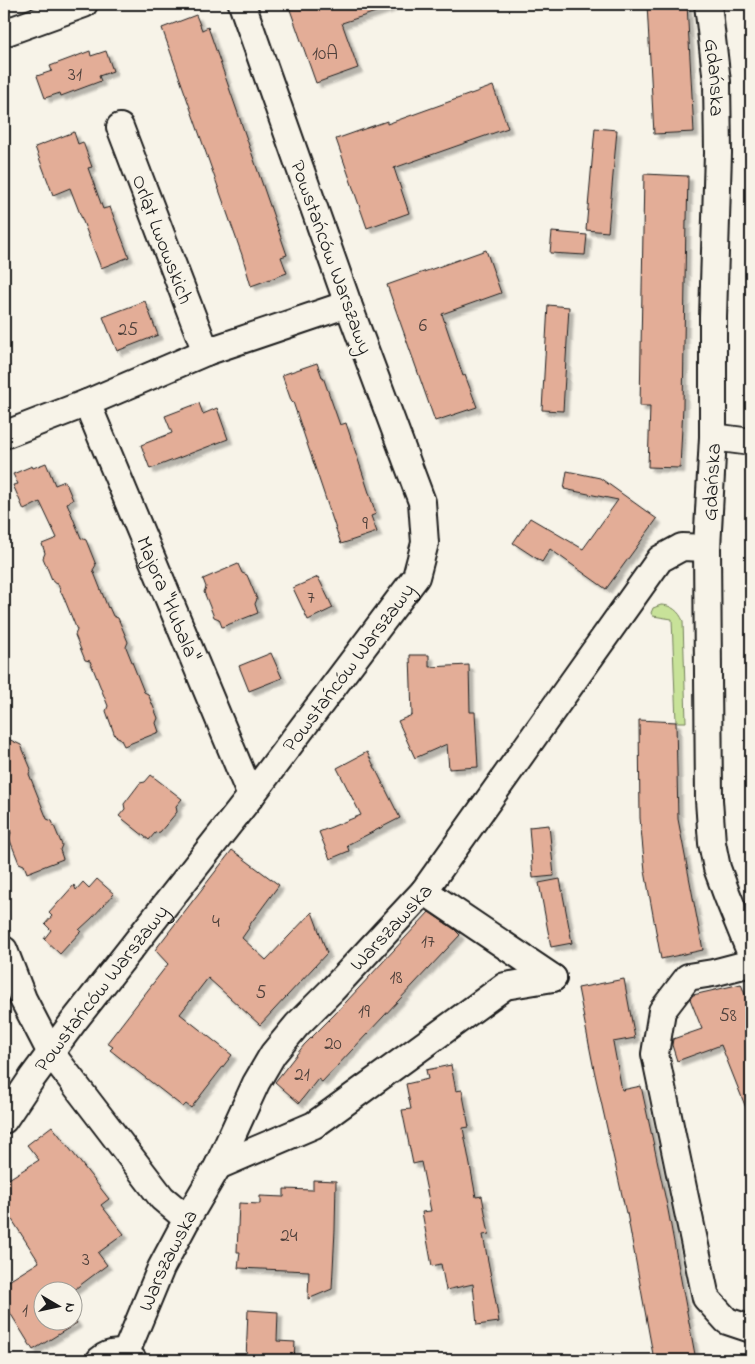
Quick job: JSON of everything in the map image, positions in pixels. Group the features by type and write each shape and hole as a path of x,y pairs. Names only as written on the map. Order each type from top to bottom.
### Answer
{"street":[{"path":"4,32 84,4"},
{"name":"Powstańców Warszawy","path":"4,1120 74,1021 251,796 416,577 425,544 422,502 348,304 242,4"},
{"name":"Gdańska","path":"708,4 717,82 718,153 713,308 713,437 707,548 710,800 712,842 717,868 751,954"},
{"name":"Orląt Lwowskich","path":"120,127 206,352"},
{"path":"4,435 86,403 206,352 348,304"},
{"name":"Majora \"Hubala\"","path":"86,403 251,796"},
{"path":"713,437 751,442"},
{"name":"Warszawska","path":"129,1357 161,1268 186,1219 218,1166 256,1083 273,1054 297,1024 332,990 424,891 660,560 682,547 707,548"},
{"path":"218,1166 314,1125 505,986 553,978 424,891"},
{"path":"4,950 23,998 52,1053 162,1198 186,1219"},
{"path":"751,963 713,973 688,977 662,1011 655,1054 706,1298 727,1321 751,1329"},
{"path":"100,1360 113,1353 129,1357"}],"green space":[{"path":"661,605 674,609 683,621 686,722 676,722 672,619 653,616 651,613 653,608"}],"building":[{"path":"288,4 390,4 391,7 342,23 358,68 316,83"},
{"path":"647,4 687,4 694,132 654,134"},
{"path":"196,15 202,30 208,27 287,255 281,257 287,273 251,286 242,255 162,28"},
{"path":"90,51 91,56 106,51 113,71 99,76 101,81 61,96 60,93 45,98 37,76 52,71 50,66"},
{"path":"493,86 508,128 394,168 409,213 367,228 336,139 387,121 387,124"},
{"path":"595,128 617,130 608,232 586,230"},
{"path":"74,132 78,144 83,142 92,167 88,168 103,209 110,207 129,257 101,268 70,188 53,195 35,147"},
{"path":"644,174 688,176 680,468 648,467 650,406 640,406"},
{"path":"552,232 587,235 585,255 550,253"},
{"path":"486,250 501,293 442,314 463,376 465,375 477,407 435,421 387,285"},
{"path":"145,301 158,335 117,351 103,317"},
{"path":"548,305 569,307 563,411 542,410"},
{"path":"317,363 340,425 346,423 376,514 371,516 377,532 341,544 282,375"},
{"path":"199,403 203,414 217,408 228,439 150,469 141,445 172,433 165,416"},
{"path":"46,463 55,485 65,481 73,500 67,503 81,538 86,540 96,565 93,570 108,608 113,616 118,618 128,642 126,647 144,692 148,694 158,718 156,723 159,732 124,746 120,738 115,736 106,711 108,706 90,661 85,660 75,635 77,630 62,593 58,584 53,582 43,558 45,553 42,544 57,538 40,502 24,510 13,485 18,484 13,474 32,466 33,468"},
{"path":"567,471 600,478 657,519 606,589 550,549 542,562 513,543 530,518 583,549 618,500 564,489"},
{"path":"238,564 242,573 247,575 257,599 255,604 258,613 222,627 219,619 214,617 204,592 206,587 203,579"},
{"path":"318,577 333,608 308,620 293,588"},
{"path":"271,653 282,678 249,691 239,666"},
{"path":"410,655 429,655 429,667 469,665 470,712 475,712 478,767 449,769 447,744 415,758 398,721 412,715"},
{"path":"639,720 676,722 678,819 703,950 661,959 645,871 640,818"},
{"path":"4,737 21,745 31,769 29,774 47,819 52,821 62,845 60,850 63,859 27,873 24,865 19,863 9,838 11,833 4,814"},
{"path":"367,752 400,818 347,845 349,851 330,859 319,832 361,815 337,768"},
{"path":"151,775 182,799 176,806 177,812 160,832 155,833 149,840 119,816 125,809 124,804 140,783 145,782"},
{"path":"549,825 554,876 533,878 529,827"},
{"path":"232,850 279,885 242,938 266,960 312,912 327,953 260,1025 208,978 180,1014 232,1055 191,1108 186,1104 183,1107 110,1050 113,1047 107,1043 168,964 155,950"},
{"path":"97,879 114,894 79,930 81,931 60,954 44,939 51,930 45,924 52,916 49,913 74,885 76,890 83,882 89,888"},
{"path":"560,879 572,943 551,947 539,883"},
{"path":"429,912 460,935 322,1082 318,1079 299,1103 275,1082 304,1045"},
{"path":"624,979 635,1038 613,1042 622,1090 641,1086 668,1210 696,1360 654,1360 627,1213 594,1070 578,988"},
{"path":"741,984 751,1010 750,1118 721,1045 677,1061 672,1045 673,1039 702,1029 690,999 693,995"},
{"path":"451,1065 456,1091 462,1090 469,1127 463,1128 476,1197 482,1196 489,1234 483,1235 499,1322 477,1325 473,1284 446,1290 441,1264 432,1266 422,1212 431,1211 421,1162 413,1164 402,1110 411,1109 406,1084 428,1079 426,1070"},
{"path":"52,1126 109,1199 101,1205 124,1234 98,1253 107,1265 82,1284 82,1282 32,1282 32,1332 62,1332 33,1350 4,1303 4,1284 39,1262 4,1207 4,1182 39,1160 27,1145"},
{"path":"313,1180 336,1181 335,1230 332,1289 308,1299 309,1271 238,1268 240,1252 237,1252 239,1203 260,1204 260,1196 284,1197 284,1189 313,1190"},
{"path":"248,1310 278,1312 277,1341 295,1342 294,1360 246,1360"}]}
